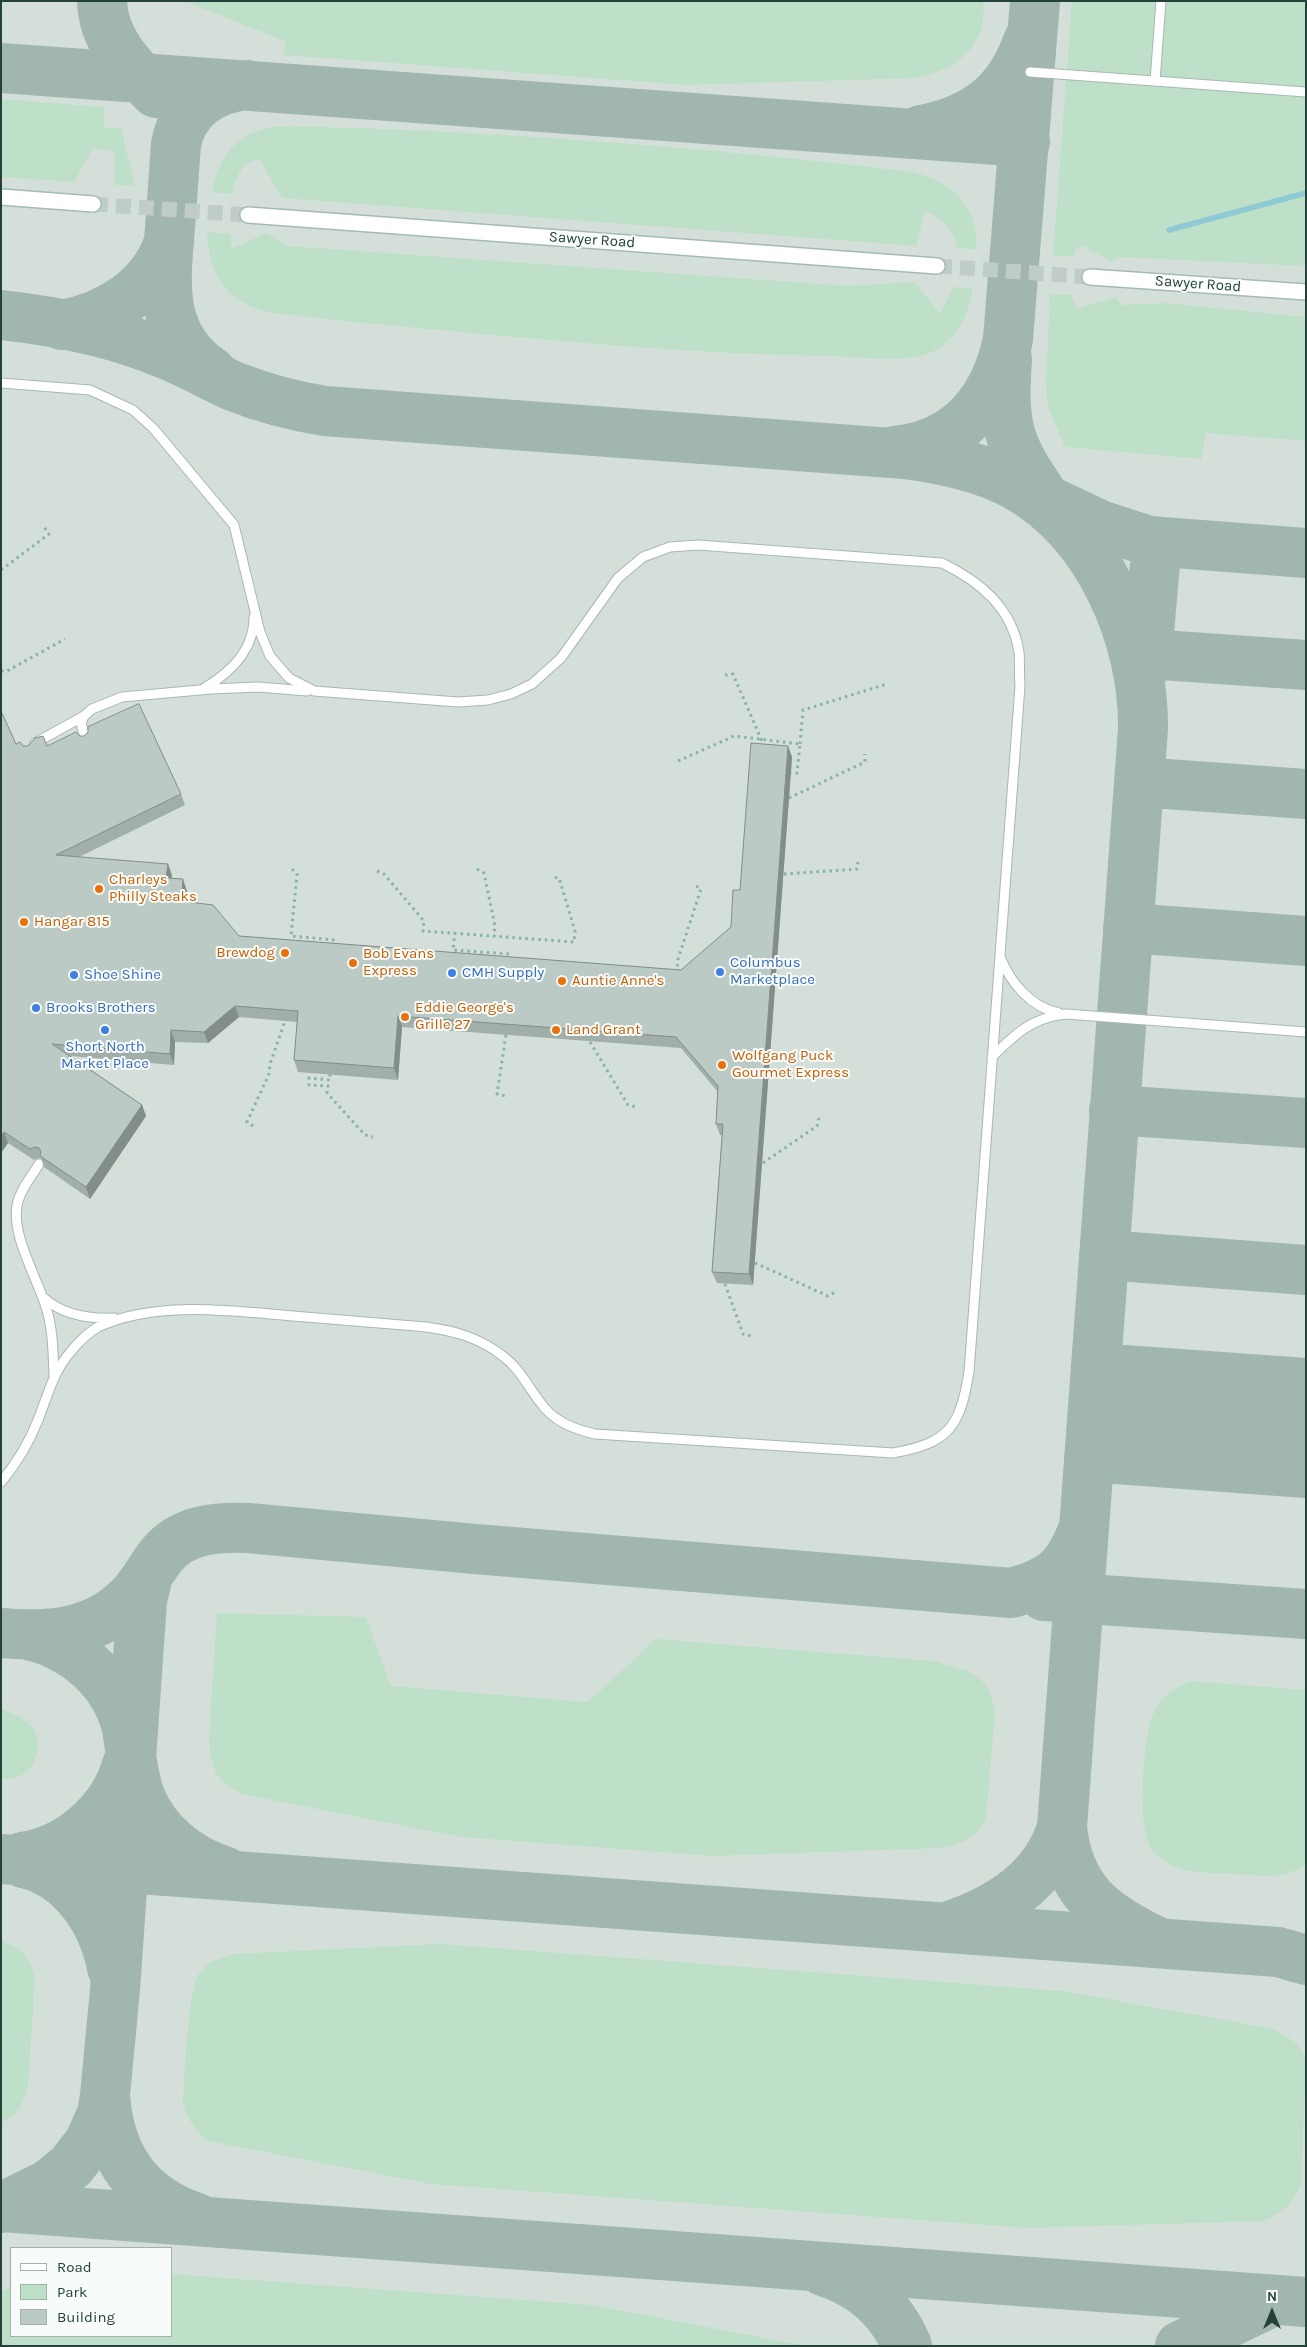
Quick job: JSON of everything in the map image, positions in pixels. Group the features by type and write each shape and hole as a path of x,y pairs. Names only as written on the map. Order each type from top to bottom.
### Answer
{"street":[{"path":"1,197 93,204"},
{"name":"Sawyer Road","path":"248,215 937,266"},
{"name":"Sawyer Road","path":"1090,277 1306,292"}],"lane":[{"path":"1155,81 1161,1"},
{"path":"1030,72 1306,92"},
{"path":"1,383 90,390 133,410 153,428 234,526 260,632 273,663 289,678 314,691"},
{"path":"30,752 37,741 84,716 92,709 122,697 258,687 458,702 488,700 511,694 532,684 561,658 618,578 643,557 670,548 698,545 942,563 967,575 986,590 1002,610 1013,630 1019,652 1020,686 969,1372 965,1398 954,1423 937,1441 918,1448 894,1452 595,1434 572,1428 552,1416 540,1404 524,1378 505,1357 479,1340 456,1332 426,1327 223,1310 155,1312 129,1317 100,1319 84,1317 58,1308 43,1296"},
{"path":"200,690 230,671 240,659 252,633 254,607"},
{"path":"84,716 81,723 86,741"},
{"path":"999,955 1012,981 1035,1003 1050,1011 1066,1014 1306,1032"},
{"path":"992,1057 1024,1027 1050,1015 1066,1014"},
{"path":"40,1164 22,1193 17,1212 19,1232 43,1296 52,1334 54,1376"},
{"path":"1,1482 20,1458 38,1422 54,1376 81,1340 96,1328 129,1317"}],"path":[{"path":"1,570 49,534 44,527"},
{"path":"1,671 7,671 65,639"},
{"path":"725,675 733,674 766,750"},
{"path":"791,772 797,772 803,710 887,684"},
{"path":"678,761 734,736 800,744"},
{"path":"789,798 865,762 865,754"},
{"path":"784,874 857,870 858,862"},
{"path":"292,868 297,874 291,936 335,940 334,948 326,947"},
{"path":"477,868 484,873 495,926 494,934"},
{"path":"377,871 384,874 424,921 423,931 494,934 574,942 575,931 559,878 551,877"},
{"path":"670,976 677,977 678,959 701,889 693,884"},
{"path":"455,932 453,950 509,954 508,968"},
{"path":"253,1126 247,1122 269,1074 270,1064 285,1021"},
{"path":"506,1035 497,1094 506,1096"},
{"path":"590,1042 628,1105 636,1107"},
{"path":"330,1074 330,1080 309,1078 309,1085 328,1086 327,1093 365,1136 373,1137"},
{"path":"763,1163 818,1126 819,1118"},
{"path":"755,1263 828,1296 835,1292"},
{"path":"725,1284 743,1334 751,1336"}],"shaded area":[{"path":"1,1 1306,1 1306,2346 1,2346"}],"green space":[{"path":"184,1 983,1 983,17 980,31 966,54 944,69 930,75 915,78 687,85 284,55 285,41"},
{"path":"1072,1 1306,1 1306,266 1117,257 1111,262 1084,246 1076,250 1073,257 1053,255"},
{"path":"1,99 104,107 104,127 123,129 134,186 115,185 114,151 93,148 74,182 1,177"},
{"path":"277,126 436,131 595,141 913,172 939,182 951,189 960,198 968,209 973,221 976,234 976,249 957,248 953,235 946,225 937,217 925,211 916,246 282,198 260,160 248,163 240,171 232,194 212,192 220,166 232,147 251,133"},
{"path":"207,232 230,234 232,249 265,233 288,246 848,286 914,282 940,313 954,287 973,288 964,318 954,335 930,353 909,358 882,359 777,355 615,346 262,311 234,297 219,279 214,269"},
{"path":"1050,294 1071,295 1077,309 1115,297 1122,305 1164,303 1306,317 1306,441 1205,433 1202,459 1065,447 1048,407 1046,385"},
{"path":"217,1613 366,1617 391,1686 588,1702 656,1639 933,1661 957,1667 975,1675 982,1681 988,1689 995,1713 986,1820 971,1837 953,1845 938,1848 713,1856 461,1837 246,1795 236,1791 221,1780 211,1758 209,1737"},
{"path":"1191,1681 1306,1690 1306,1864 1298,1869 1290,1873 1272,1876 1196,1872 1168,1863 1149,1844 1143,1811 1143,1772 1151,1719 1159,1703 1167,1694"},
{"path":"1,1709 26,1721 32,1727 38,1741 34,1763 24,1774 11,1779 1,1779"},
{"path":"1,1939 24,1954 35,1978 28,2088 19,2108 1,2122"},
{"path":"441,1944 1063,1991 1269,2028 1286,2036 1296,2044 1306,2060 1301,2184 1286,2207 1276,2215 1263,2221 1027,2228 431,2184 208,2141 191,2123 183,2101 189,2014 196,1982 200,1972 207,1965 233,1954"},
{"path":"172,2274 592,2305 806,2346 1,2346 1,2291 10,2289 10,2337 172,2337"}],"building":[{"path":"139,704 181,794 56,855 168,864 166,878 183,879 181,901 213,905 239,936 681,970 731,927 733,890 740,890 751,743 788,746 749,1274 712,1272 723,1124 716,1124 718,1086 676,1037 398,1016 394,1068 294,1060 298,1011 235,1006 204,1032 171,1030 170,1054 52,1044 142,1105 86,1187 40,1156 39,1148 30,1149 4,1132 1,1136 1,711 16,744 20,742 23,746 28,746 35,738 43,736 47,746 76,732 80,736 84,736 88,732 88,727"}],"waterway":[{"path":"1169,230 1306,193"}],"taxiway":[{"path":"102,1 107,28 120,52 156,93"},
{"path":"895,451 918,447 956,429 984,399 1002,361 1008,339 1035,1"},
{"path":"921,130 958,119 988,102 1011,76 1028,41"},
{"path":"1,68 1025,142"},
{"path":"212,372 195,358 182,343 174,326 169,308 167,270 176,144 185,120 201,102 222,91 247,85"},
{"path":"62,325 97,315 128,298 152,274 162,259 169,242"},
{"path":"1,315 65,324 128,340 176,359 244,390 301,407 325,411 905,454 948,461 977,469 1017,486 1046,506 1071,531 1093,559 1111,591 1125,624 1135,659 1141,694 1143,729 1062,1827 1044,1863 1017,1891 983,1912 946,1927"},
{"path":"1007,359 1006,404 1011,437 1025,467 1050,505"},
{"path":"1051,502 1100,525 1149,541 1306,553"},
{"path":"1146,666 1157,542"},
{"path":"1147,654 1306,665"},
{"path":"1139,782 1306,794"},
{"path":"1128,928 1306,941"},
{"path":"1114,1110 1306,1123"},
{"path":"1104,1255 1306,1270"},
{"path":"1096,1368 1306,1383"},
{"path":"1093,1412 1306,1428"},
{"path":"1089,1457 1306,1473"},
{"path":"1,1633 36,1634 70,1631 101,1620 116,1611 134,1594 169,1547 189,1535 212,1529 248,1528 475,1549 1011,1593 1038,1584 1058,1571 1072,1553 1084,1527"},
{"path":"1,2208 49,2184 71,2166 89,2143 102,2114 115,1990 142,1601 148,1575"},
{"path":"1044,1596 1306,1614"},
{"path":"28,1635 45,1640 77,1656 103,1680 121,1711 127,1729 137,1788 146,1809 163,1833 173,1843 197,1860 224,1871"},
{"path":"22,1857 40,1853 57,1846 88,1826 112,1798 121,1782 127,1765"},
{"path":"1062,1827 1071,1867 1090,1897 1118,1921 1154,1940"},
{"path":"1,1859 1278,1952 1306,1960"},
{"path":"23,1863 41,1868 56,1877 71,1888 83,1902 102,1934 112,1968"},
{"path":"105,2095 113,2137 120,2156 130,2172 143,2187 158,2199 176,2210 197,2218"},
{"path":"1,2207 1306,2302"},
{"path":"823,2271 850,2282 874,2299 893,2320 907,2346"},
{"path":"1180,2346 1274,2301"}],"tunnel":[{"path":"93,204 248,215"},
{"path":"937,266 1090,277"}],"place":[{"name":"Charleys Philly Steaks","path":"99,889"},
{"name":"Hangar 815","path":"24,922"},
{"name":"Brewdog","path":"285,953"},
{"name":"Bob Evans Express","path":"353,963"},
{"name":"Columbus Marketplace","path":"720,972"},
{"name":"CMH Supply","path":"452,973"},
{"name":"Shoe Shine","path":"74,975"},
{"name":"Auntie Anne's","path":"562,981"},
{"name":"Brooks Brothers","path":"36,1008"},
{"name":"Eddie George's Grille 27","path":"405,1017"},
{"name":"Short North Market Place","path":"105,1030"},
{"name":"Land Grant","path":"556,1030"},
{"name":"Wolfgang Puck Gourmet Express","path":"722,1065"}]}
